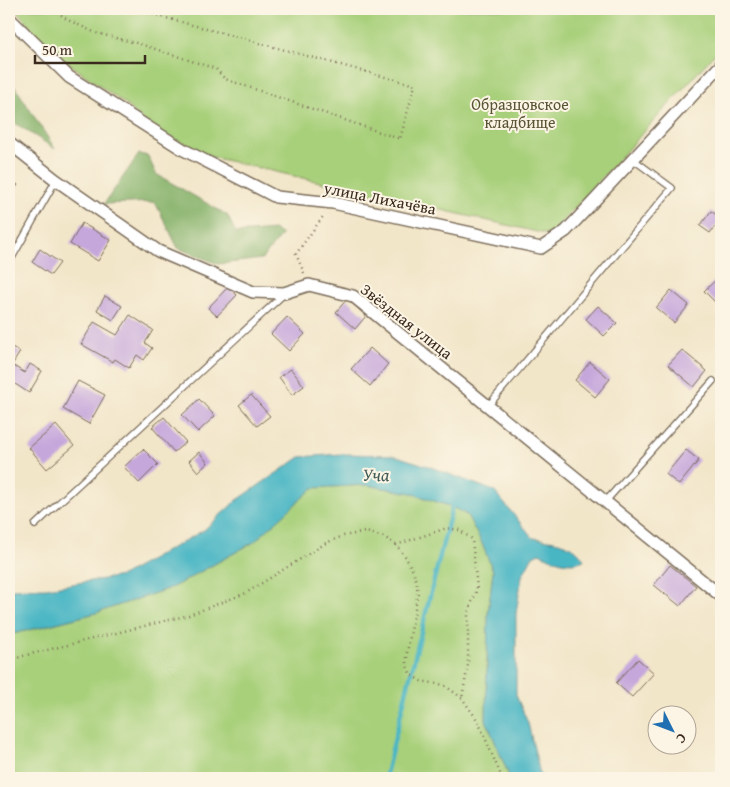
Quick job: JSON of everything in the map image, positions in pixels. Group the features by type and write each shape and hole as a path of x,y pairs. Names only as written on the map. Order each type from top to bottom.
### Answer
{"street":[{"name":"улица Лихачёва","path":"9,18 69,77 184,150 276,197 332,203 541,248 566,230 634,160 721,65"},
{"name":"Звёздная улица","path":"9,143 56,180 158,251 253,292 284,293 309,286 353,296 721,596"}],"lane":[{"path":"488,407 672,188 634,160"},
{"path":"9,263 56,180"},
{"path":"34,525 284,293"},
{"path":"605,502 713,381"}],"path":[{"path":"53,9 68,20 96,32 216,69 225,79 400,139 415,85 133,9"},
{"path":"309,286 296,254 332,203"},
{"path":"396,545 447,528 459,530 472,538 477,589 468,613 468,665 462,698"},
{"path":"9,661 189,616 246,593 326,544 343,536 366,532 384,537 396,545 405,556 414,573 418,592 407,653 407,666 411,675 421,681 444,685 462,698 478,721 502,778"}],"green space":[{"name":"Образцовское кладбище","path":"16,9 721,9 721,47 550,235 172,148 125,104 46,47"},
{"path":"9,80 12,82 55,149 9,119"},
{"path":"139,154 148,156 156,174 227,215 236,233 275,230 282,235 262,259 218,264 178,248 155,202 104,204"},
{"path":"367,485 411,493 452,507 467,515 481,541 493,571 488,614 486,720 510,778 9,778 9,635 96,613 173,587 254,542 312,488"}],"water":[{"name":"Уча","path":"342,454 393,455 494,491 533,538 555,541 569,546 575,549 584,560 567,563 539,553 533,556 522,576 516,613 516,695 528,723 541,778 510,778 486,720 488,614 493,571 481,541 467,515 452,507 411,493 367,485 313,488 254,542 173,587 96,613 9,635 9,589 47,588 122,576 204,530 236,501 300,457"}],"building":[{"path":"9,177 18,185 9,195"},
{"path":"711,211 721,218 710,233 700,226"},
{"path":"82,223 111,240 98,261 70,244"},
{"path":"40,249 60,263 51,275 32,262"},
{"path":"721,275 721,308 704,291"},
{"path":"228,287 237,295 217,316 208,308"},
{"path":"671,290 689,305 674,323 656,308"},
{"path":"105,296 122,306 113,320 97,310"},
{"path":"347,299 366,316 355,329 336,312"},
{"path":"598,306 617,323 604,336 586,319"},
{"path":"130,315 153,330 145,343 152,348 144,360 137,355 129,368 115,359 113,362 81,344 94,322 117,335"},
{"path":"287,317 305,334 289,351 271,334"},
{"path":"9,345 20,352 12,365 25,373 30,364 42,371 29,393 9,380"},
{"path":"370,348 388,364 370,386 351,369"},
{"path":"682,350 707,371 694,387 668,365"},
{"path":"590,362 610,379 595,397 575,380"},
{"path":"291,369 304,386 292,395 279,377"},
{"path":"78,381 105,395 89,424 63,409"},
{"path":"251,395 270,416 257,426 239,405"},
{"path":"199,399 215,416 198,432 182,415"},
{"path":"164,417 186,442 174,452 152,427"},
{"path":"56,425 74,446 47,469 29,448"},
{"path":"143,449 158,464 139,483 124,467"},
{"path":"686,450 699,460 679,485 666,474"},
{"path":"199,452 208,463 198,472 189,461"},
{"path":"670,565 696,586 680,606 654,585"},
{"path":"638,659 654,673 632,697 616,683"}],"waterway":[{"path":"385,778 453,503"}]}
